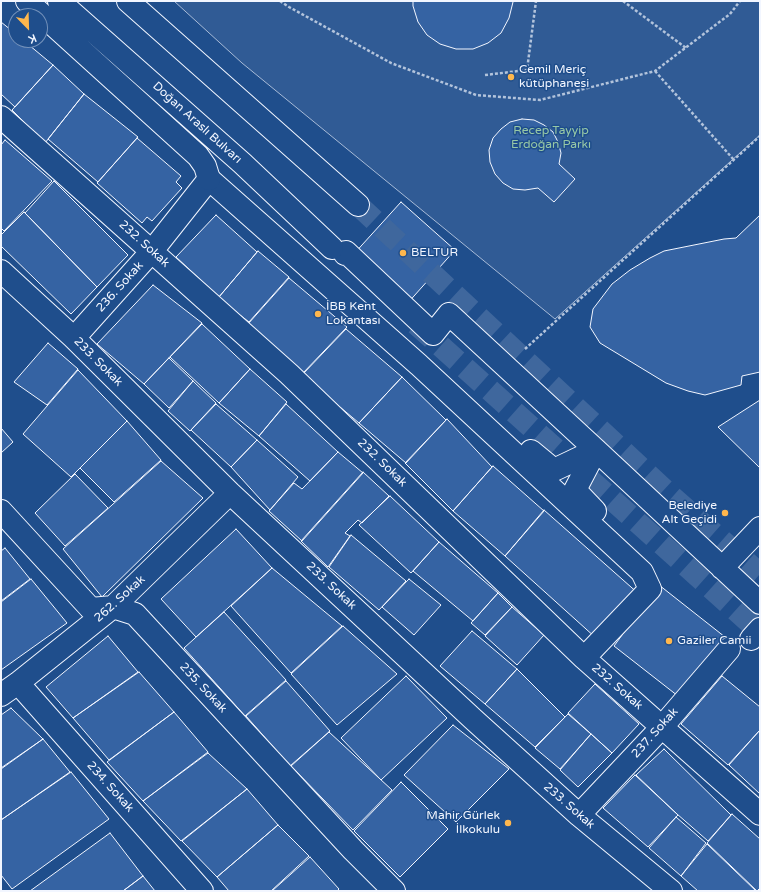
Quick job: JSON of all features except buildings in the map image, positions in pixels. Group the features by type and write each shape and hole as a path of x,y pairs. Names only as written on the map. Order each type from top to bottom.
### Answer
{"street":[{"path":"27,1 198,156 205,166 209,178 419,365 642,572 650,589"},
{"name":"Doğan Araslı Bulvarı","path":"59,1 338,251 346,252 433,334 449,314 460,324"},
{"path":"128,1 358,205"},
{"name":"232. Sokak","path":"1,117 289,374 584,658 760,814"},
{"name":"236. Sokak","path":"74,338 152,251 209,178"},
{"name":"233. Sokak","path":"1,271 74,338 230,493 473,719 579,815 671,891"},
{"path":"443,343 460,324 760,603"},
{"path":"419,365 439,371 554,470 596,450"},
{"path":"584,658 650,589 655,572 575,490 596,450"},
{"name":"262. Sokak","path":"9,689 113,608 230,493"},
{"name":"235. Sokak","path":"1,511 91,609 113,608 136,614 353,850 394,891"},
{"path":"722,568 760,528"},
{"name":"237. Sokak","path":"579,815 662,727 729,649"},
{"name":"234. Sokak","path":"9,689 202,891"}],"path":[{"path":"280,1 391,63 476,95 540,100 655,71 730,14 740,1"},
{"path":"485,75 527,70 536,1"},
{"path":"623,1 686,48"},
{"path":"655,71 734,160"},
{"path":"506,366 760,136"}],"shaded area":[{"name":"Recep Tayyip Erdoğan Parkı","path":"174,1 760,1 760,135 555,319 242,63"}],"tunnel":[{"path":"358,205 670,495 760,574"},
{"path":"416,324 760,632"}],"place":[{"name":"Cemil Meriç kütüphanesi","path":"511,77"},
{"name":"BELTUR","path":"403,253"},
{"name":"İBB Kent Lokantası","path":"318,314"},
{"name":"Belediye Alt Geçidi","path":"725,513"},
{"name":"Gaziler Camii","path":"669,641"},
{"name":"Mahir Gürlek İlkokulu","path":"508,823"}]}
